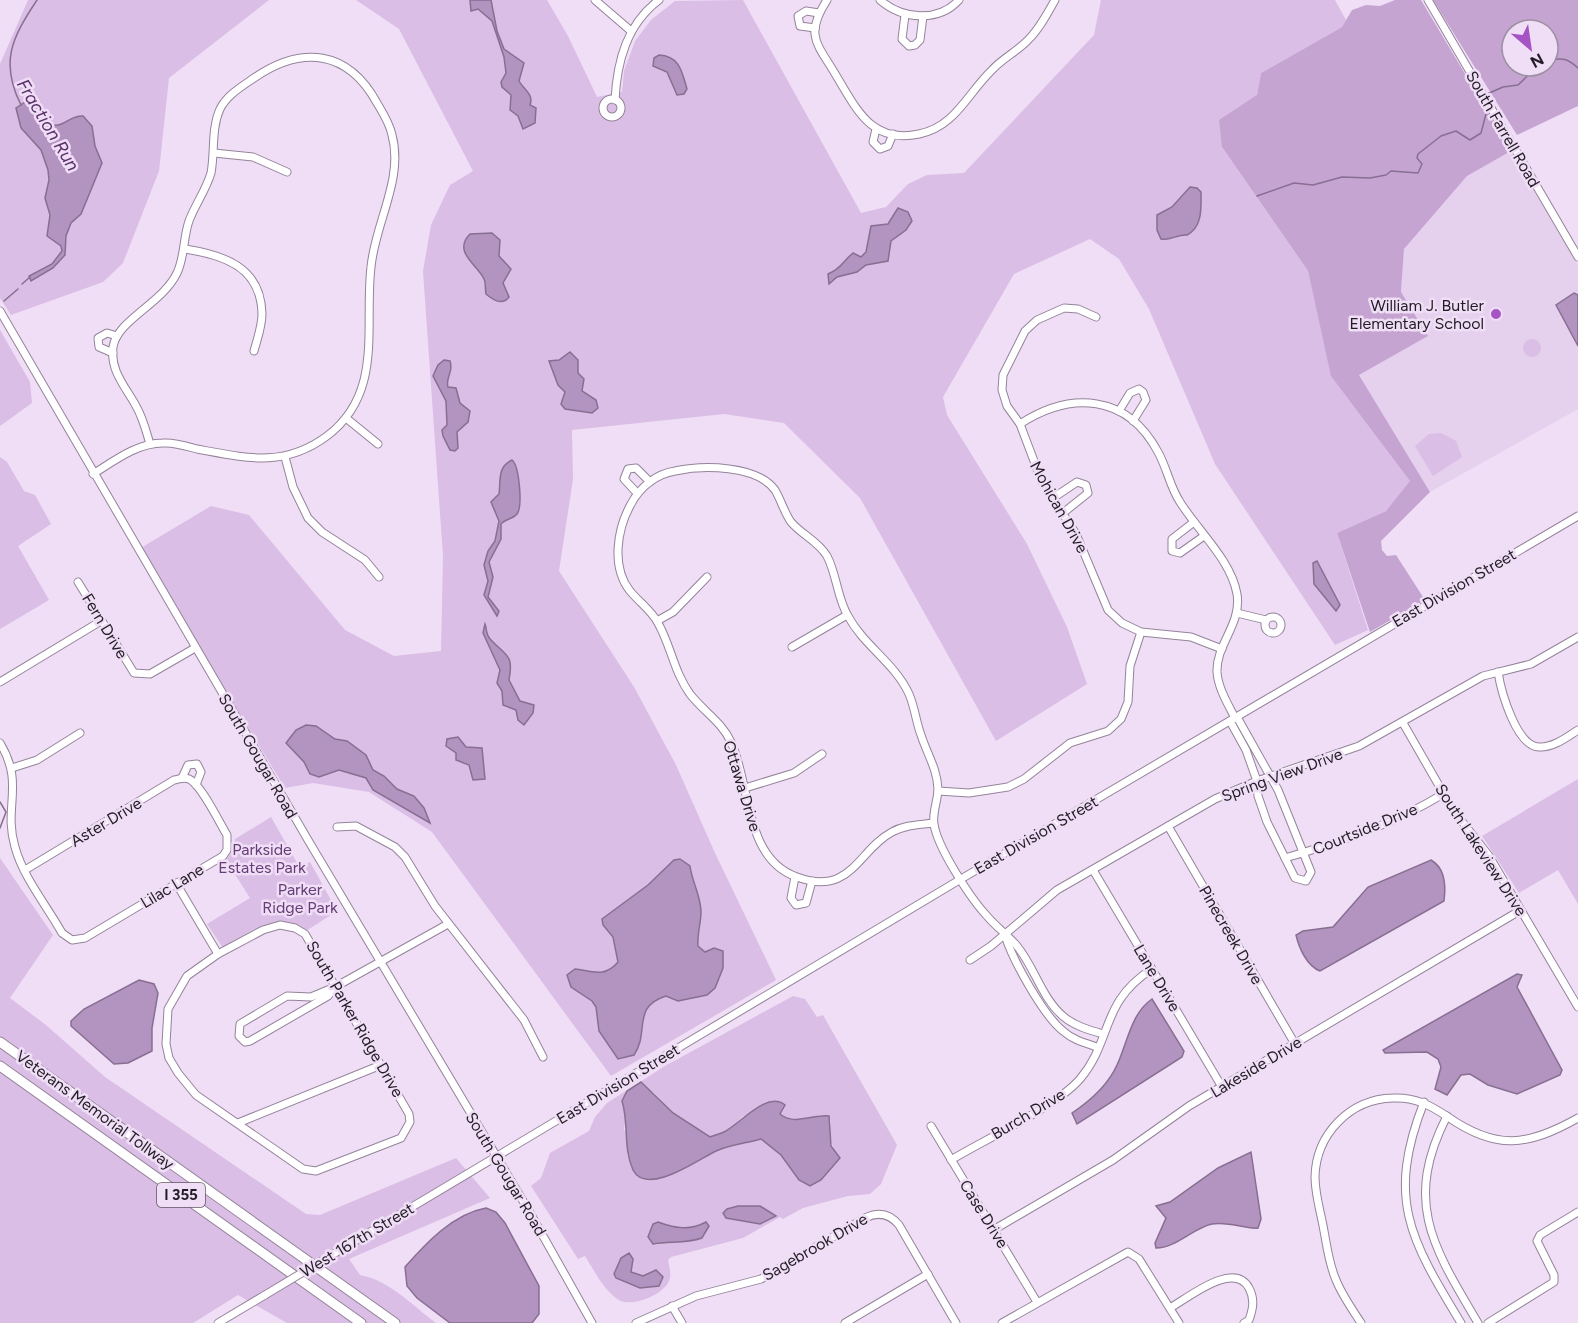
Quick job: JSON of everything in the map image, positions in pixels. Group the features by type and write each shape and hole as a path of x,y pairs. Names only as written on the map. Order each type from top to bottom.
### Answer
{"highway":[{"name":"Veterans Memorial Tollway","path":"0,1042 396,1323"},
{"name":"Veterans Memorial Tollway","path":"0,1066 361,1323"}],"street":[{"path":"595,0 631,31"},
{"path":"615,100 619,66 631,31 659,0"},
{"path":"827,0 819,13 815,28 817,48 859,115 876,129 893,134 917,135 939,128 958,113 977,85 993,68 1027,41 1055,0"},
{"path":"880,0 905,15 923,16 938,13 959,0"},
{"name":"South Farrell Road","path":"1428,0 1578,257"},
{"path":"815,28 800,26 798,15 806,11 819,13"},
{"path":"905,15 902,39 909,46 915,45 920,40 923,16"},
{"path":"93,474 133,450 165,442 255,459 285,457 319,441 346,418 366,378 370,353 370,271 374,243 393,180 396,156 392,133 370,90 355,72 337,61 313,56 290,58 271,66 232,92 220,109 214,129 214,153 210,176 186,231 185,249 171,284 159,299 126,324 117,336 113,353 118,378 137,407 150,444"},
{"path":"876,129 873,142 880,149 888,146 893,134"},
{"path":"214,153 253,157 287,172"},
{"path":"185,249 229,258 247,273 259,295 262,315 254,351"},
{"name":"Mohican Drive","path":"1096,317 1077,309 1064,308 1036,320 1025,331 1008,362 1002,390 1007,405 1020,424 1032,463 1085,554 1108,610 1122,623 1141,632 1191,637 1221,649"},
{"name":"South Gougar Road","path":"0,311 195,648 529,1211 592,1323"},
{"path":"113,353 99,347 98,338 107,333 117,336"},
{"path":"1119,411 1130,393 1138,389 1143,392 1146,400 1133,421"},
{"path":"1020,424 1052,406 1072,402 1091,402 1119,411 1147,434 1159,454 1179,500 1234,582 1238,613 1232,631 1221,649 1217,674 1220,687 1257,781 1257,796 1284,858 1295,878 1306,880 1311,872 1304,852 1264,761 1234,719"},
{"path":"346,418 378,444"},
{"path":"285,457 293,487 308,518 322,532 365,560 379,577"},
{"path":"640,491 624,479 628,469 636,468 650,482"},
{"name":"Ottawa Drive","path":"933,824 909,826 892,831 879,841 858,866 841,877 812,881 795,877 779,869 761,845 731,742 718,722 696,702 682,683 657,621 625,584 618,568 623,521 640,491 650,482 671,471 691,469 746,470 763,479 774,489 788,518 799,530 817,543 827,556 847,615 864,641 901,678 935,770 938,791"},
{"path":"1053,498 1077,482 1086,484 1088,493 1063,513"},
{"name":"East Division Street","path":"495,1157 961,879 1578,516"},
{"path":"1194,522 1172,539 1172,550 1180,553 1204,536"},
{"path":"657,621 673,612 707,577"},
{"name":"Fern Drive","path":"78,582 134,674 150,674 195,648"},
{"path":"1238,613 1266,620"},
{"path":"792,647 847,615"},
{"path":"0,682 101,621"},
{"path":"1103,1034 1082,1027 1061,1015 1017,945 985,914 961,879 933,824 938,791 969,793 1008,787 1024,779 1070,744 1108,731 1121,719 1128,702 1130,666 1141,632"},
{"name":"Spring View Drive","path":"970,960 1005,935 1042,901 1215,799 1257,781 1334,756 1403,723 1472,682 1498,672 1531,664 1578,637"},
{"path":"1498,672 1505,705 1526,741 1541,748 1552,746 1578,730"},
{"name":"South Lakeview Drive","path":"1403,723 1443,794 1465,827 1489,856 1578,1007"},
{"path":"12,768 37,760 80,733"},
{"path":"0,743 12,768 14,796 11,829 15,849 26,870"},
{"path":"745,788 794,773 822,754"},
{"name":"Aster Drive","path":"26,870 174,780 185,778 188,765 197,764 201,772 196,785"},
{"name":"Lilac Lane","path":"26,870 62,933 72,940 85,938 223,856 227,850 227,835 196,785 185,778"},
{"name":"Courtside Drive","path":"1284,858 1391,822 1443,794"},
{"path":"337,827 356,826 401,852 448,924 515,1008 543,1057"},
{"name":"Pinecreek Drive","path":"1168,826 1295,1044"},
{"name":"Lane Drive","path":"1093,870 1222,1087"},
{"path":"795,877 791,898 796,906 806,903 812,881"},
{"path":"176,883 218,954 187,976 168,1009 165,1028 169,1058 185,1085 196,1095 238,1123 381,1065"},
{"name":"Lakeside Drive","path":"995,1229 1113,1160 1189,1106 1521,910"},
{"path":"335,987 328,996 250,1041 241,1040 238,1036 237,1028 240,1024 287,996 311,997 335,987 448,924"},
{"name":"South Parker Ridge Drive","path":"218,954 263,930 280,925 305,934 409,1114 410,1122 400,1138 316,1171 303,1168 238,1123"},
{"path":"1005,935 1009,950 1052,1020 1076,1040 1097,1047"},
{"name":"Burch Drive","path":"951,1160 1071,1089 1091,1062 1119,998 1136,980 1152,969"},
{"path":"1361,1323 1336,1279 1330,1263 1315,1178 1322,1142 1332,1128 1351,1111 1370,1102 1391,1098 1424,1102 1477,1134 1507,1142 1540,1137 1578,1118"},
{"path":"1424,1102 1406,1156 1404,1179 1411,1227 1420,1251 1461,1323"},
{"path":"1447,1116 1433,1144 1426,1168 1424,1194 1434,1244 1478,1323"},
{"name":"Case Drive","path":"930,1126 995,1229 1037,1302"},
{"name":"West 167th Street","path":"218,1323 495,1157"},
{"path":"1488,1323 1554,1282 1554,1275 1537,1241 1540,1235 1578,1212"},
{"name":"Sagebrook Drive","path":"636,1323 696,1296 761,1279 865,1218 878,1214 895,1220 956,1323"},
{"path":"1420,1251 1434,1244"},
{"path":"1002,1323 1128,1252 1139,1259 1179,1323"},
{"path":"845,1323 928,1274"},
{"path":"1170,1308 1223,1278 1234,1278 1246,1282 1253,1294 1253,1308 1249,1320 1244,1323"},
{"path":"672,1306 682,1323"},
{"path":"650,1323 655,1315"}],"shaded area":[{"path":"1395,0 1421,0 1511,151 1467,176 1404,249 1401,292 1428,336 1359,375 1430,492 1381,541 1382,550 1387,556 1396,555 1425,600 1370,632 1337,533 1386,511 1410,481 1331,376 1308,271 1222,147 1219,120 1257,95 1261,73 1342,27 1352,10 1366,5 1380,6"},
{"path":"1433,0 1578,0 1578,106 1517,135"},
{"name":"William J. Butler Elementary School","path":"1511,151 1578,265 1578,409 1430,492 1359,375 1428,336 1401,292 1404,249 1467,176"}],"green space":[{"path":"28,0 269,0 169,78 159,171 123,263 103,282 11,315 0,298 0,64"},
{"path":"356,0 547,0 568,36 597,97 622,92 624,71 635,41 651,20 675,1 743,0 861,213 886,207 908,184 927,175 964,173 1094,35 1101,0 1335,0 1346,20 1342,27 1261,73 1257,95 1222,147 1308,271 1332,376 1411,482 1386,511 1337,533 1368,630 1335,645 1215,464 1149,309 1119,259 1090,239 1014,274 943,397 947,415 1027,544 1067,627 1087,684 996,741 860,498 784,423 724,414 572,430 573,479 559,571 634,687 676,765 776,980 611,1076 432,832 369,792 313,783 285,788 139,549 211,506 249,515 345,630 394,656 441,651 443,556 423,271 431,225 450,185 473,171 399,29"},
{"path":"0,330 30,382 32,403 0,426"},
{"path":"1532,339 1538,342 1541,348 1538,354 1532,357 1526,354 1523,348 1526,342"},
{"path":"1441,433 1456,441 1462,457 1433,476 1415,446 1429,434"},
{"path":"0,457 7,462 24,491 35,495 51,524 18,546 49,600 0,629"},
{"path":"1578,779 1578,904 1558,870 1519,893 1482,836"},
{"path":"271,817 300,868 310,862 337,911 306,931 295,925 274,923 253,931 223,948 207,924 250,898 226,860 232,852 235,839"},
{"path":"0,858 53,935 10,998 46,1025 105,1077 306,1214 320,1215 456,1158 490,1198 349,1259 360,1275 391,1288 436,1323 287,1323 238,1295 193,1323 0,1323"},
{"path":"793,996 805,999 817,1017 823,1015 897,1145 881,1184 870,1194 848,1196 803,1208 783,1219 780,1217 743,1238 671,1257 668,1260 670,1278 663,1289 640,1301 619,1300 604,1286 585,1256 578,1259 531,1186 541,1178 550,1153 589,1131 595,1117 607,1103 665,1066","holes":["653,1092 673,1113 710,1137 726,1132 742,1117 771,1101 783,1117 803,1120 821,1115 831,1121 831,1140 839,1158 821,1180 799,1180 781,1155 761,1139 719,1150 675,1173 624,1130 626,1114"]}],"water":[{"path":"470,0 491,0 497,31 504,49 524,63 519,81 530,95 530,105 536,108 535,123 523,129 518,116 510,110 511,95 502,87 501,82 506,73 504,57 492,21 478,9 471,11"},
{"path":"659,55 672,58 679,66 687,89 684,94 677,95 667,72 653,66 654,58"},
{"path":"25,102 41,108 44,118 52,125 83,116 92,126 95,146 102,163 81,214 71,223 66,236 65,255 53,268 31,281 29,276 52,264 62,251 61,246 47,236 50,215 45,198 49,180 48,170 41,150 21,128 16,108"},
{"path":"1190,187 1197,188 1201,192 1200,216 1196,227 1187,235 1161,239 1157,230 1157,215 1172,207"},
{"path":"898,208 908,212 912,221 906,230 891,241 888,261 866,265 857,272 837,277 829,284 828,274 853,253 861,257 866,252 871,226 888,224"},
{"path":"492,233 500,240 499,256 511,269 503,283 509,297 500,302 486,294 484,279 468,258 464,247 470,234"},
{"path":"1574,293 1578,295 1578,346 1556,305"},
{"path":"570,352 578,360 578,373 584,379 582,391 596,400 598,408 592,413 565,409 561,404 565,392 558,385 549,361 559,360"},
{"path":"444,360 450,361 451,365 448,387 456,388 460,403 470,411 468,422 457,432 458,448 455,451 450,450 443,436 442,430 447,425 446,401 433,376 438,365"},
{"path":"512,460 518,477 519,510 515,516 501,524 501,539 489,562 493,577 488,597 499,611 497,616 484,595 488,581 484,565 488,551 495,541 499,521 491,502 499,494 504,466"},
{"path":"1317,561 1340,605 1336,611 1314,584 1313,563"},
{"path":"485,624 489,638 508,656 509,680 520,701 534,705 533,713 524,725 518,720 516,710 503,705 502,691 497,683 500,670 483,633"},
{"path":"306,725 316,726 335,739 347,741 366,755 373,770 384,776 397,789 414,796 424,808 430,823 373,790 366,778 339,770 319,777 310,774 304,762 286,743 296,730"},
{"path":"458,737 466,747 482,748 485,779 473,780 469,765 456,760 456,753 446,746 447,739"},
{"path":"680,859 690,866 700,900 698,946 705,952 714,948 723,951 723,968 715,988 707,995 678,1001 666,996 648,1007 639,1046 634,1055 618,1059 599,1031 596,1007 592,1001 571,987 567,975 575,969 603,972 618,962 613,937 603,925 602,919 648,885 674,860"},
{"path":"1431,860 1436,863 1444,878 1444,901 1320,971 1307,961 1296,935 1303,931 1333,927 1368,887"},
{"path":"1517,974 1522,975 1517,987 1562,1070 1560,1075 1517,1094 1488,1085 1470,1074 1461,1075 1447,1095 1435,1089 1441,1067 1438,1059 1427,1052 1385,1053 1383,1050"},
{"path":"139,980 154,984 158,993 152,1028 152,1051 128,1063 114,1064 71,1026 71,1021 84,1009"},
{"path":"1152,999 1184,1051 1182,1057 1077,1124 1072,1113 1092,1098 1109,1079 1117,1065 1134,1020"},
{"path":"641,1082 673,1113 710,1137 724,1132 753,1110 770,1102 785,1105 780,1114 791,1119 829,1116 831,1146 840,1158 821,1180 810,1186 799,1180 781,1155 761,1139 716,1151 686,1168 661,1178 649,1180 640,1177 633,1170 630,1162 622,1101 627,1091"},
{"path":"1251,1152 1261,1219 1258,1228 1212,1224 1198,1229 1171,1245 1156,1248 1155,1243 1166,1218 1156,1206 1170,1202 1218,1168"},
{"path":"738,1206 760,1206 776,1216 760,1224 726,1218 723,1213 727,1209"},
{"path":"486,1208 496,1212 505,1223 539,1286 539,1314 532,1323 450,1323 417,1298 407,1286 405,1267 422,1248 462,1216"},
{"path":"658,1222 682,1228 694,1227 706,1222 709,1226 702,1238 653,1244 648,1237 653,1224"},
{"path":"629,1253 633,1259 631,1272 643,1276 656,1270 663,1277 659,1286 640,1288 616,1278 614,1274 621,1258"}],"waterway":[{"name":"Fraction Run","path":"21,105 11,76 11,51 21,27 37,0"},
{"path":"1560,59 1571,62 1578,68"},
{"path":"1487,94 1503,87 1518,85 1525,78"},
{"path":"1257,196 1294,183 1313,185 1342,177 1370,178 1386,175 1391,171 1418,173 1422,164 1417,158 1418,154 1441,136 1456,131 1470,140 1481,133 1486,114 1483,102"},
{"name":"Fraction Run","path":"22,284 30,277"},
{"name":"Fraction Run","path":"4,301 18,289"},
{"path":"0,802 6,812 0,828"}],"place":[{"name":"William J. Butler Elementary School","path":"1496,314"}],"park label":[{"name":"Parkside Estates Park","path":"262,858"},
{"name":"Parker Ridge Park","path":"300,898"}]}
